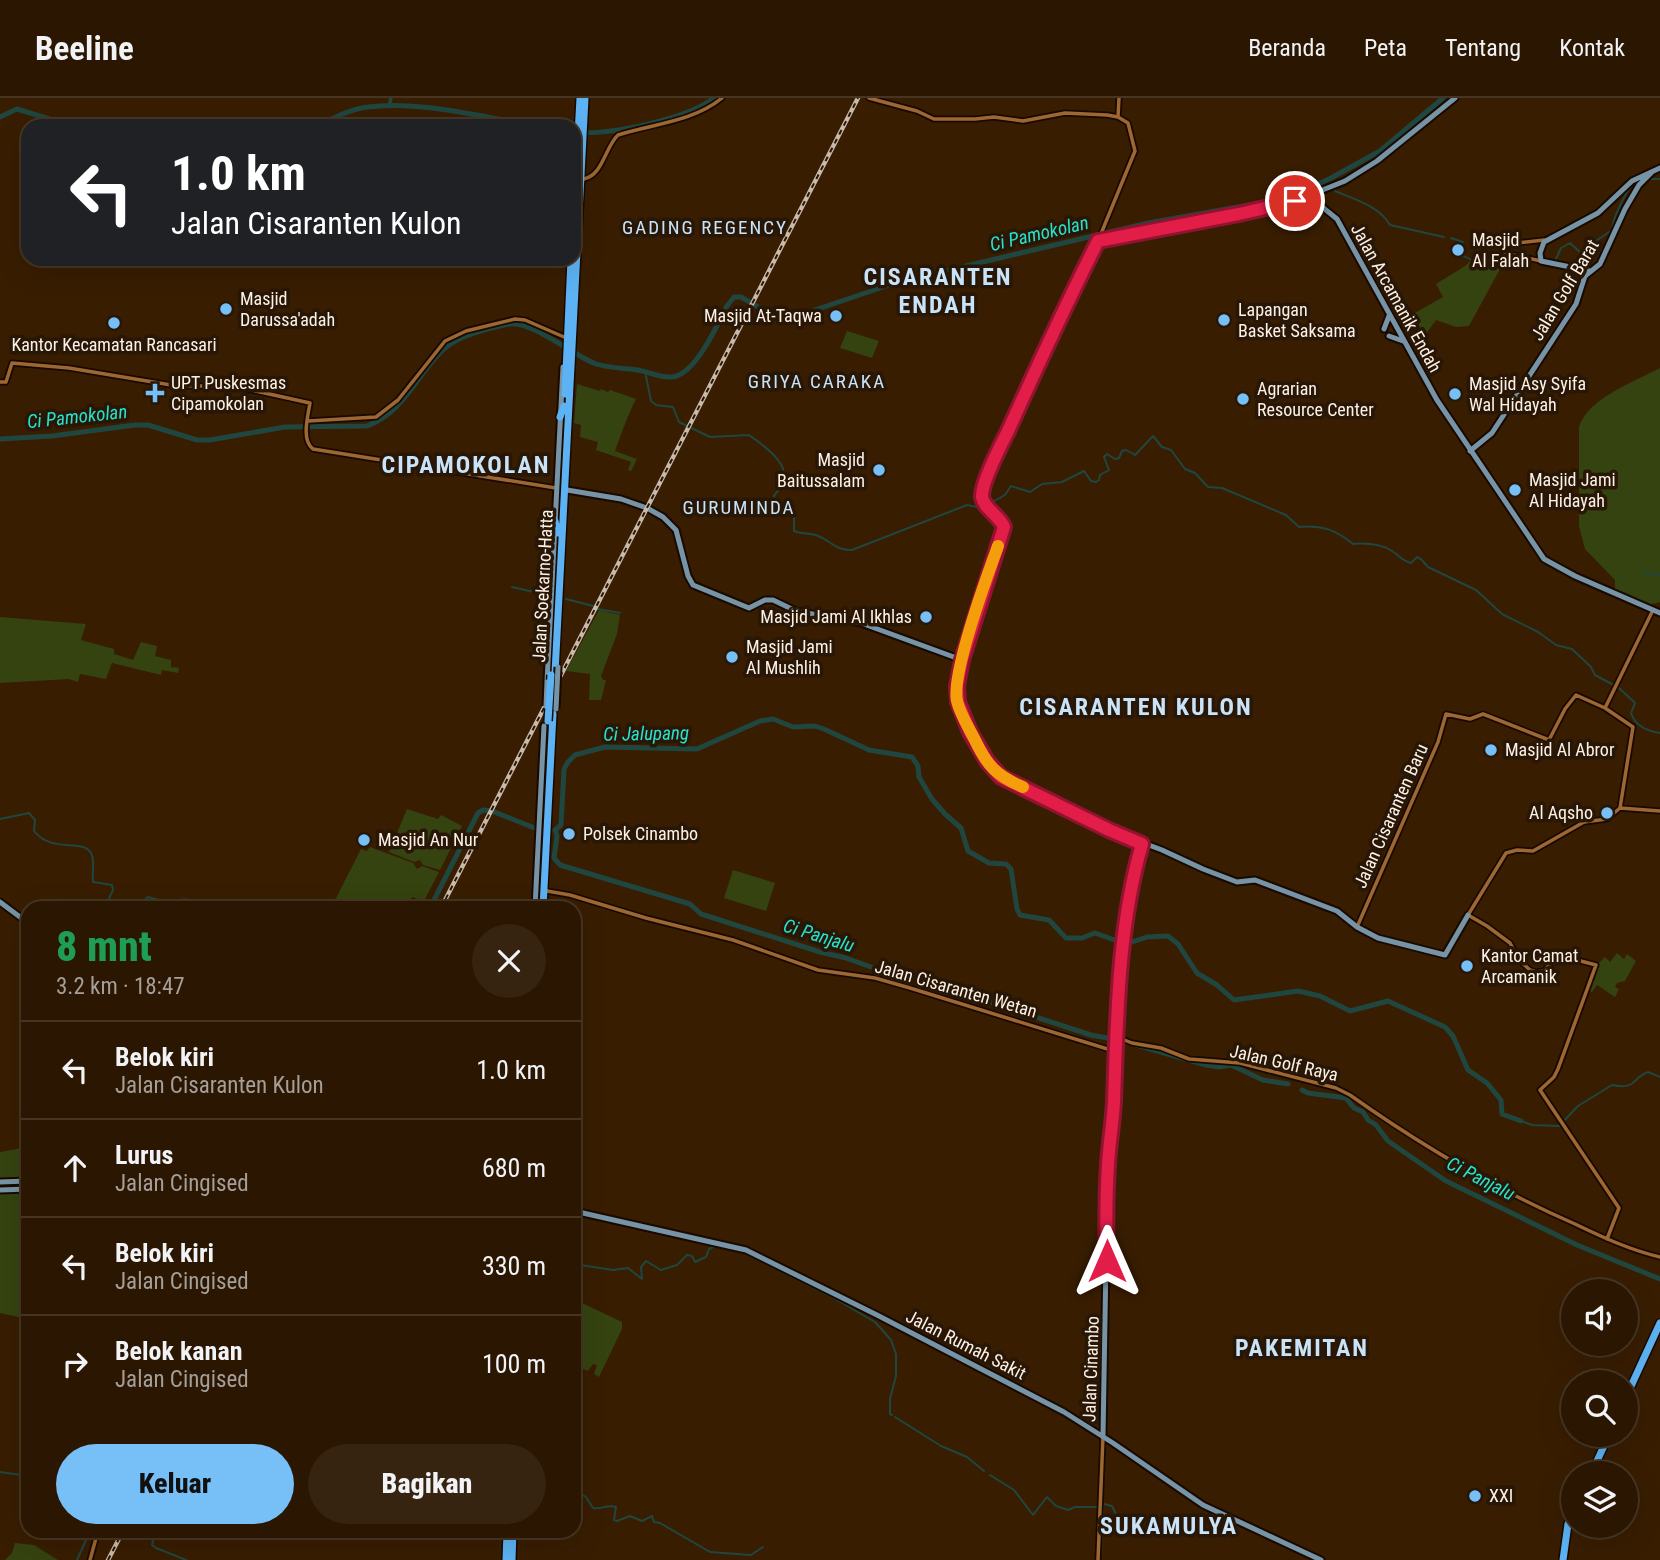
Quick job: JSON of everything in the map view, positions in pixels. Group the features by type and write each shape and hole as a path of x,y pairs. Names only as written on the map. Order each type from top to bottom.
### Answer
{"highway":[{"name":"Jalan Soekarno-Hatta","path":"581,122 583,100"},
{"name":"Jalan Soekarno-Hatta","path":"581,122 583,100"},
{"name":"Jalan Soekarno-Hatta","path":"541,901 564,406 575,278 572,266"},
{"name":"Jalan Soekarno-Hatta","path":"553,674 569,349"},
{"path":"560,417 564,406"},
{"path":"555,521 558,533"},
{"path":"556,640 560,632"},
{"path":"1638,1371 1660,1323"},
{"path":"504,1559 506,1538"},
{"path":"513,1560 514,1538"},
{"path":"1563,1560 1566,1538"}],"main road":[{"path":"1455,98 1377,161 1346,180 1295,201 1266,209 1098,240 996,456 984,491 983,499 1001,521 1003,529 962,660 957,686 958,702 980,751 995,773 1109,830 1237,882 1253,880 1337,911 1357,927 1378,938 1445,956 1468,915"},
{"name":"Jalan Soekarno-Hatta","path":"581,144 584,179 581,212"},
{"path":"1590,271 1541,261 1540,253 1546,240 1598,213 1660,168"},
{"name":"Jalan Golf Barat","path":"1471,451 1492,433 1576,304 1583,280 1600,264 1622,213 1644,178"},
{"name":"Jalan Arcamanik Endah","path":"1317,192 1317,202 1337,219 1437,400 1547,562 1660,613"},
{"name":"Jalan Soekarno-Hatta","path":"553,674 560,632 567,490 571,266"},
{"name":"Jalan Soekarno-Hatta","path":"575,278 576,266"},
{"path":"1579,270 1583,280"},
{"path":"1384,329 1389,315"},
{"path":"1389,336 1403,341"},
{"name":"Jalan Soekarno-Hatta","path":"544,825 553,674 556,488 560,417 569,349"},
{"path":"567,490 621,499 666,518 676,530 688,576 696,587 749,608 770,599 796,611 856,621 962,660"},
{"name":"Jalan Soekarno-Hatta","path":"543,901 547,891 544,836"},
{"name":"Jalan Cinambo","path":"1103,1436 1114,1051 1122,940 1133,873 1142,844"},
{"path":"0,902 21,918"},
{"path":"4,1190 3,1182 21,1181"},
{"name":"Jalan Rumah Sakit","path":"581,1213 746,1250 1064,1412 1205,1506 1321,1560"},
{"path":"504,1559 506,1538"}],"street":[{"path":"584,179 595,172 618,135 644,130 697,113 722,98"},
{"path":"869,98 917,111 933,119 975,120 993,117 1023,121 1065,113 1118,117 1129,125 1135,151 1098,240"},
{"path":"1118,117 1119,98"},
{"path":"1541,261 1505,253 1507,244 1546,240"},
{"path":"308,422 376,418 398,400 445,341 466,331 515,319 525,320 569,349"},
{"path":"0,382 6,383 12,363 69,368 177,386 233,386 310,403 307,444 313,449 556,488"},
{"path":"1606,1239 1619,1208 1540,1090 1554,1077 1558,1069 1596,965 1558,955 1544,971 1536,972 1520,961 1514,947 1500,934 1468,915 1506,853 1517,850 1533,851 1584,822 1607,819 1620,808 1633,727 1605,708 1653,610"},
{"name":"Jalan Cisaranten Baru","path":"1357,927 1438,742 1446,714 1470,719 1480,714 1551,739 1574,696 1605,708"},
{"path":"1620,808 1660,811"},
{"name":"Jalan Cisaranten Wetan","path":"547,891 733,940 818,970 875,978 1114,1051"},
{"name":"Jalan Golf Raya","path":"1115,1039 1189,1059 1240,1063 1339,1089 1443,1157 1531,1205 1606,1239 1660,1257"},
{"path":"1098,1560 1103,1436"},
{"path":"90,1560 95,1538"}],"green space":[{"path":"1471,260 1500,269 1469,326 1456,327 1436,320 1423,338 1406,318 1443,297 1436,284"},
{"path":"847,331 879,341 872,358 840,348"},
{"path":"1660,368 1660,602 1649,605 1615,589 1615,580 1585,549 1579,526 1579,427 1584,417 1602,399"},
{"path":"577,384 600,391 610,390 636,399 615,451 637,459 631,471 628,470 631,462 596,450 598,442 580,437 581,425 574,423"},
{"path":"599,610 620,615 617,634 601,676 606,680 601,700 589,700 590,674 566,671"},
{"path":"0,617 86,624 81,640 114,649 114,654 133,660 141,642 157,646 155,656 171,660 171,667 179,668 178,673 162,670 161,675 112,663 106,679 80,674 78,682 69,679 0,683"},
{"path":"407,809 438,819 441,815 462,826 440,870 423,865 420,860 414,862 389,852"},
{"path":"370,847 413,863 417,869 422,866 439,872 424,901 412,897 410,901 335,901 361,849 367,851"},
{"path":"733,870 775,883 766,911 724,898"},
{"path":"1617,953 1624,959 1627,954 1636,961 1625,981 1617,983 1615,987 1619,989 1615,997 1597,985 1592,992 1589,991 1598,964 1605,957 1610,962"},
{"path":"21,1148 21,1178 0,1179 0,1152"},
{"path":"21,1192 21,1316 18,1317 0,1313 0,1193"},
{"path":"581,1302 622,1322 622,1329 599,1377 594,1374 597,1365 593,1364 588,1371 581,1368"},
{"path":"15,1543 34,1545 58,1560 5,1560 12,1553"}],"waterway":[{"path":"389,106 391,98"},
{"path":"581,132 626,129 667,119 702,106 714,98"},
{"name":"Ci Pamokolan","path":"0,439 52,436 135,425 148,425 197,440 285,427 367,426 380,420 401,402 445,348 467,336 509,324 529,327 596,364 665,377 678,375 687,369 704,349 734,297 741,297 767,312 791,318 898,282 1148,223 1277,200 1331,178 1380,151 1443,98"},
{"path":"332,119 355,110 388,105 431,108 498,119"},
{"path":"0,117 17,109 49,119"},
{"path":"1650,179 1660,179"},
{"path":"1556,259 1561,248 1570,243 1583,255 1590,254 1596,241 1612,230 1620,206 1633,183"},
{"path":"1335,191 1373,208 1390,225 1444,237"},
{"path":"1451,238 1463,242"},
{"path":"1463,245 1462,255 1474,261 1495,267 1514,266"},
{"path":"645,371 651,401 656,405 673,407 679,422 710,437 749,435 769,450 784,471 784,479 774,496 775,500 794,511 794,531 816,535 846,550 967,505 982,508 1005,495 1011,486 1030,492 1042,484 1062,482 1084,471 1091,481 1096,482 1100,475 1109,470 1104,457 1107,454 1115,459 1126,450 1135,455 1153,436 1162,447 1171,450 1185,469 1195,473 1208,487 1222,488 1286,515 1299,527 1321,528 1334,532 1353,544 1383,547 1411,563 1417,557 1428,567 1476,590 1502,614 1538,632 1556,645 1572,649 1591,667 1595,675 1619,688 1635,703 1631,713 1639,725 1660,733"},
{"path":"1644,572 1660,575"},
{"path":"512,587 547,595"},
{"path":"566,599 593,606"},
{"path":"598,609 620,613"},
{"name":"Ci Jalupang","path":"555,830 561,825 564,769 575,755 605,747 697,749 760,721 773,719 793,727 815,726 869,750 912,757 918,766 919,777 932,799 961,828 968,851 989,863 1006,864 1011,869 1020,915 1049,920 1066,938 1082,938 1095,933 1126,944 1147,937 1168,936 1178,944 1197,973 1234,1000 1298,991 1320,996 1350,1011 1388,1001 1445,1027 1453,1036 1468,1070 1487,1083 1501,1100 1502,1114 1521,1121"},
{"name":"Ci Panjalu","path":"434,901 478,813 483,810 492,811 542,831"},
{"name":"Ci Panjalu","path":"0,819 29,813 35,820 34,831 41,838 87,849 93,859 93,882 112,885 113,890 108,901"},
{"name":"Ci Panjalu","path":"555,830 557,836 554,858 560,865 690,904 701,914 882,971 941,987 966,989 993,1003 1091,1035 1119,1040 1206,1065 1231,1065 1263,1080 1288,1084"},
{"name":"Ci Panjalu","path":"144,901 148,897 159,900"},
{"name":"Ci Jalupang","path":"1521,1121 1532,1125 1559,1126 1578,1106 1612,1085 1630,1085 1648,1072 1660,1077"},
{"name":"Ci Panjalu","path":"1302,1090 1346,1098 1376,1125 1388,1141 1446,1181 1577,1245 1660,1279"},
{"path":"581,1265 613,1270 628,1268 642,1279 641,1267 646,1261 661,1270 677,1265 687,1255 692,1256 695,1262 706,1257 709,1249 715,1246"},
{"path":"738,1250 832,1297 875,1322 891,1340 896,1354 896,1376 890,1399 892,1415"},
{"path":"895,1417 941,1446 967,1457 984,1471"},
{"path":"0,1472 21,1475"},
{"path":"990,1475 1014,1490 1033,1515 1047,1497 1056,1506 1068,1510 1075,1507 1098,1507"},
{"path":"581,1494 593,1508 616,1507 614,1520 630,1516 642,1521 652,1516 654,1522 710,1552 751,1555 763,1547"},
{"path":"1104,1504 1112,1506 1117,1516 1131,1526"},
{"path":"1101,1555 1103,1505"},
{"path":"77,1560 87,1538"},
{"path":"152,1538 152,1545 156,1548 186,1560"}],"railway":[{"path":"445,901 858,98"},
{"path":"108,1560 119,1538"}],"slow traffic":[{"path":"998,546 962,660 957,698 970,732 995,773 1023,787"}],"place":[{"name":"Masjid Al Falah","path":"1458,250"},
{"name":"Masjid Darussa'adah","path":"226,309"},
{"name":"Masjid At-Taqwa","path":"836,316"},
{"name":"Lapangan Basket Saksama","path":"1224,320"},
{"name":"Kantor Kecamatan Rancasari","path":"114,323"},
{"name":"UPT Puskesmas Cipamokolan","path":"155,393"},
{"name":"Masjid Asy Syifa Wal Hidayah","path":"1455,394"},
{"name":"Agrarian Resource Center","path":"1243,399"},
{"name":"Masjid Baitussalam","path":"879,470"},
{"name":"Masjid Jami Al Hidayah","path":"1515,490"},
{"name":"Masjid Jami Al Ikhlas","path":"926,617"},
{"name":"Masjid Jami Al Mushlih","path":"732,657"},
{"name":"Masjid Al Abror","path":"1491,750"},
{"name":"Al Aqsho","path":"1607,813"},
{"name":"Polsek Cinambo","path":"569,834"},
{"name":"Masjid An Nur","path":"364,840"},
{"name":"Kantor Camat Arcamanik","path":"1467,966"},
{"name":"XXI","path":"1475,1496"}],"district":[{"name":"GADING REGENCY","path":"705,227"},
{"name":"CISARANTEN ENDAH","path":"938,291"},
{"name":"GRIYA CARAKA","path":"817,381"},
{"name":"CIPAMOKOLAN","path":"466,465"},
{"name":"GURUMINDA","path":"739,507"},
{"name":"CISARANTEN KULON","path":"1136,707"},
{"name":"PAKEMITAN","path":"1302,1348"},
{"name":"SUKAMULYA","path":"1169,1526"}],"route":[{"path":"1107,1261 1108,1166 1114,1105 1114,1042 1122,970 1122,937 1133,873 1142,844 1001,777 995,773 970,732 958,702 957,686 962,660 1004,527 982,497 995,458 1098,241 1295,201"}]}
